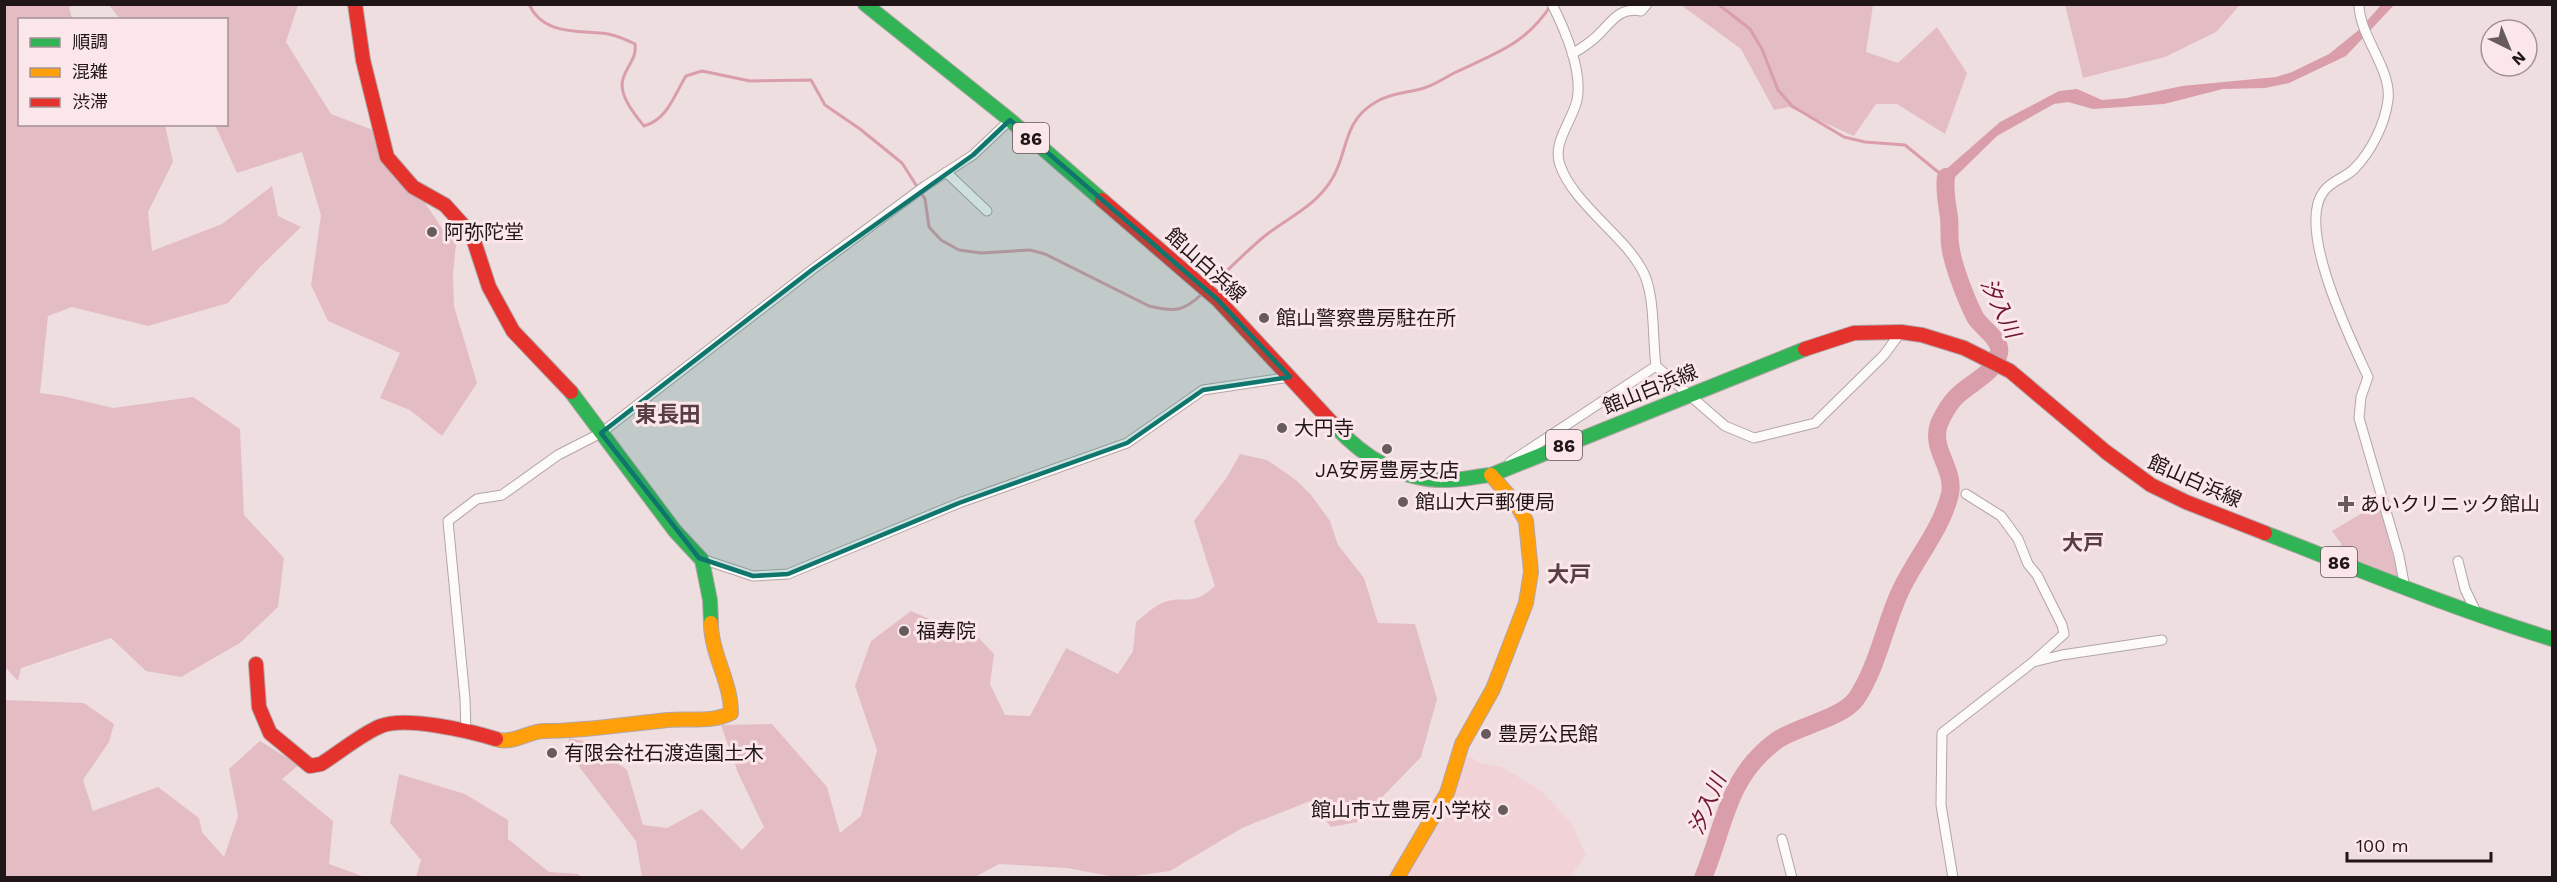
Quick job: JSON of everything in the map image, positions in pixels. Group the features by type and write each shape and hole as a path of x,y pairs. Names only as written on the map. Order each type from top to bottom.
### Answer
{"main road":[{"path":"256,664 259,707 270,733 310,766 321,764 381,726 403,722 466,732 504,742 536,731 574,731 722,718 732,713 731,696 711,639 710,600 702,560 601,433 570,390 513,331 489,287 472,235 445,206 413,187 387,157 363,60 356,4"},
{"name":"館山白浜線","path":"865,4 1010,120 1218,300 1353,446 1384,467 1402,474 1441,480 1461,480 1491,475 1817,344 1854,333 1922,334 1964,348 2010,371 2106,453 2151,485 2186,502 2404,588 2477,615 2553,639"},
{"path":"1397,878 1447,793 1462,744 1493,689 1526,603 1531,572 1526,521 1517,505 1491,475"}],"street":[{"path":"1552,4 1572,54 1578,85 1577,101 1557,153 1560,165 1566,177 1596,216 1642,269 1648,288 1656,366 1725,426 1754,438 1815,423 1884,355 1901,332"},
{"path":"1572,54 1599,35 1617,15 1630,9 1641,11 1647,4"},
{"path":"2359,4 2362,22 2387,86 2389,98 2385,117 2369,149 2353,170 2325,189 2319,200 2316,227 2328,282 2368,377 2361,397 2359,418 2399,556 2404,588"},
{"path":"466,732 465,699 448,521 477,499 502,495 558,455 601,433 912,195 973,155 1010,120"},
{"path":"946,172 987,211"},
{"path":"1491,475 1656,366"},
{"path":"699,558 753,576 778,576 798,571 959,503 1127,443 1203,390 1290,377"},
{"path":"1953,878 1941,805 1942,733 2033,662 2064,634 2062,625 2037,575 2028,564 2018,539 2001,516 1966,494"},
{"path":"2458,561 2465,589 2477,615"},
{"path":"2033,662 2062,655 2162,640"},
{"path":"1782,839 1792,878"}],"highlighted area":[{"path":"1010,120 1218,300 1290,377 1203,390 1127,443 959,503 788,574 753,576 699,558 601,433 813,269 973,155"}],"shaded area":[{"path":"2065,4 2240,5 2216,32 2165,57 2083,78"},
{"path":"4,5 75,5 69,7 72,18 18,18 18,126 165,126 173,162 148,212 152,251 222,224 272,186 278,216 301,227 259,268 228,303 148,326 72,307 48,316 40,393 113,408 193,397 240,429 244,515 284,558 278,607 240,643 181,677 146,671 111,638 21,668 18,681 5,667"},
{"path":"109,5 298,5 286,42 331,114 378,132 443,230 456,244 453,275 454,306 477,383 442,436 410,410 380,398 400,353 328,321 311,285 321,215 302,152 237,173 215,126 228,126 228,18 119,18"},
{"path":"1681,5 1873,5 1866,52 1898,63 1937,27 1967,73 1945,134 1897,104 1876,104 1854,136 1789,107 1774,110 1741,49"},
{"path":"2381,5 2394,5 2346,56 2289,83 2265,88 2223,89 2164,104 2093,109 2068,102 2054,104 1997,136 1951,181 1947,201 1943,192 1943,172 2000,122 2059,91 2077,89 2102,100 2126,98 2182,86 2276,77 2329,54 2360,29"},
{"path":"1240,454 1267,460 1296,480 1312,496 1330,521 1338,545 1364,578 1378,623 1415,624 1437,699 1421,757 1358,822 1331,827 1310,801 1242,828 1170,871 1120,878 1067,868 999,864 973,878 642,877 636,841 567,751 569,738 593,743 627,770 643,825 667,828 702,809 742,850 764,827 738,773 721,725 772,724 827,787 840,833 861,816 877,750 855,686 871,641 911,611 941,624 971,630 994,654 990,684 1005,715 1030,716 1066,648 1118,674 1133,651 1136,622 1160,604 1174,600 1193,599 1207,593 1215,586 1194,521 1227,477"},
{"path":"2379,503 2399,579 2340,556 2341,543 2332,531"},
{"path":"5,700 84,703 114,724 109,742 83,780 93,811 158,787 199,818 202,832 224,857 238,816 229,769 260,741 299,765 282,779 333,821 329,864 365,877 5,878"},
{"name":"館山市立豊房小学校","path":"1469,756 1480,763 1502,767 1541,791 1571,822 1586,855 1570,877 1405,878 1454,798 1459,772"},
{"path":"399,774 465,794 508,820 508,839 549,872 578,874 581,877 416,877 421,860 390,823"}],"waterway":[{"path":"529,4 543,22 563,30 608,34 635,44 635,54 622,85 628,104 644,126 652,123 665,112 686,76 702,71 750,81 811,80 825,105 860,129 902,163 925,199 929,227 941,240 959,250 981,253 1030,250 1045,254 1149,306 1158,308 1178,309 1202,294"},
{"path":"1718,4 1750,29 1762,49 1778,90 1792,106 1844,137 1865,142 1905,145 1943,176"},
{"path":"1209,287 1259,241 1310,204 1326,188 1337,169 1351,128 1365,110 1387,97 1432,85 1497,53 1521,38 1551,5"},
{"name":"汐入川","path":"1703,878 1729,804 1737,787 1759,755 1776,741 1840,712 1856,699 1875,661 1899,594 1946,508 1951,485 1938,442 1939,424 1956,397 1992,367 1999,353 1994,338 1975,317 1956,271 1950,244 1946,177"}],"traffic: fast":[{"path":"865,4 1010,120 1102,200"},
{"path":"1334,425 1358,448 1400,472 1432,480 1454,480 1491,475 1805,349"},
{"path":"571,392 675,531 702,560 710,600 711,623"},
{"path":"2265,533 2443,602 2552,639"}],"traffic: slow":[{"path":"1397,878 1447,793 1462,744 1493,689 1526,603 1531,572 1526,521 1517,505 1491,475"},
{"path":"496,739 508,740 539,732 591,729 668,720 708,719 731,713 728,690 714,646 711,623"}],"traffic: jam":[{"path":"355,4 363,60 387,157 413,187 445,205 472,235 489,287 513,331 571,392"},
{"path":"1102,200 1218,300 1334,425"},
{"path":"1805,349 1854,333 1901,332 1922,335 1964,348 2010,371 2106,452 2151,485 2186,502 2265,533"},
{"path":"256,664 259,707 270,733 310,766 321,764 366,734 392,723 438,726 496,739"}],"place":[{"name":"阿弥陀堂","path":"432,232"},
{"name":"館山警察豊房駐在所","path":"1264,318"},
{"name":"大円寺","path":"1282,428"},
{"name":"JA安房豊房支店","path":"1387,449"},
{"name":"館山大戸郵便局","path":"1403,502"},
{"name":"あいクリニック館山","path":"2346,504"},
{"name":"福寿院","path":"904,631"},
{"name":"豊房公民館","path":"1486,734"},
{"name":"有限会社石渡造園土木","path":"552,753"},
{"name":"館山市立豊房小学校","path":"1503,810"}],"district":[{"name":"東長田","path":"668,414"},
{"name":"大戸","path":"2083,542"},
{"name":"大戸","path":"1569,574"}]}
